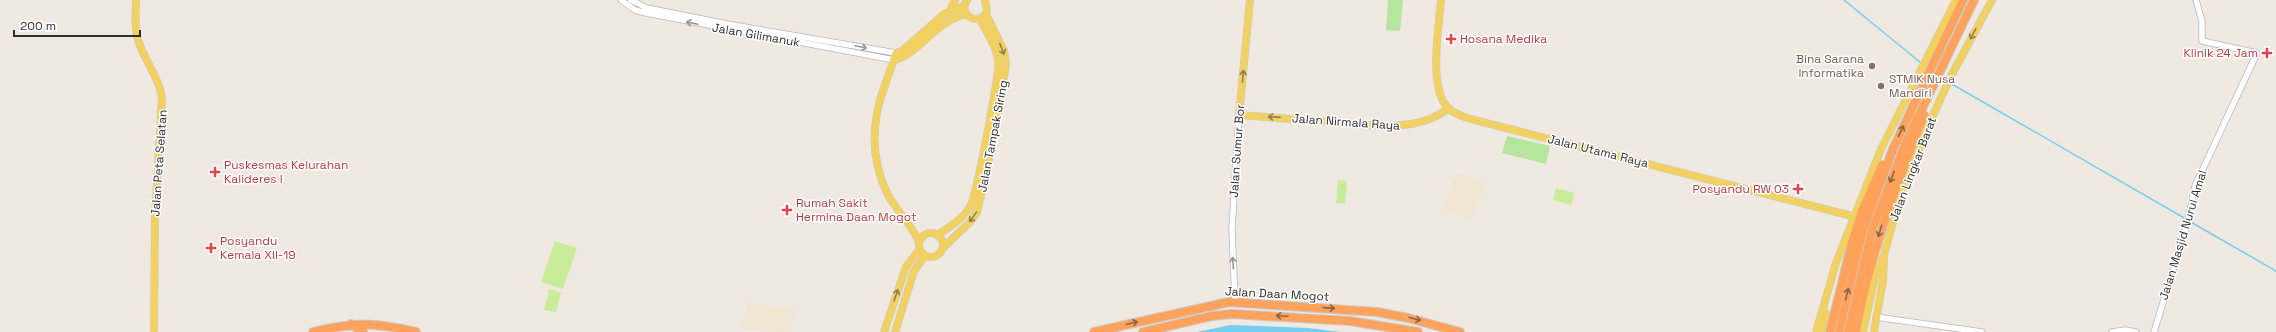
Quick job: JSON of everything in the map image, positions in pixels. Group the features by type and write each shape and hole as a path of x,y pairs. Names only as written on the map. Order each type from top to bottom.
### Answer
{"highway":[{"path":"1839,332 1863,230 1893,149 1922,78 1963,0"},
{"path":"1848,332 1872,230 1906,142 1974,0"},
{"path":"1856,332 1874,250 1888,207 1927,108 1924,103"},
{"path":"1830,332 1852,242 1862,211 1880,169 1893,149"},
{"name":"Jalan Daan Mogot","path":"1094,332 1212,304 1235,302 1373,312 1408,318 1460,332"},
{"path":"1372,323 1373,312"},
{"name":"Jalan Daan Mogot","path":"1143,332 1212,316 1232,314 1372,323 1418,332"},
{"path":"313,332 352,327 391,326 416,332"},
{"path":"352,327 363,332"}],"main road":[{"name":"Jalan Peta Selatan","path":"136,0 135,30 138,42 158,83 162,97 155,217 154,332"},
{"path":"950,10 955,0"},
{"path":"965,4 973,19 983,17 988,8 985,0"},
{"name":"Jalan Sumur Bor","path":"1239,115 1250,0"},
{"path":"1441,0 1437,77 1439,90 1449,108"},
{"path":"1931,60 1956,0"},
{"name":"Jalan Lingkar Barat","path":"1863,332 1870,294 1884,254 1898,204 1945,88 1992,0"},
{"path":"895,57 905,56 965,4"},
{"path":"884,332 906,268 919,250 919,242 914,230 888,194 880,176 874,152 877,117 884,87 895,57 950,10 965,4"},
{"name":"Jalan Tampak Siring","path":"937,235 949,228 970,208 987,128 998,61 983,17"},
{"name":"Jalan Tampak Siring","path":"943,248 971,221 977,212 987,169 1006,65 1004,51 983,17"},
{"path":"1816,332 1836,263 1856,217 1881,149 1922,78"},
{"name":"Jalan Nirmala Raya","path":"1239,115 1381,126 1404,126 1425,122 1449,108"},
{"name":"Jalan Utama Raya","path":"1449,108 1467,117 1494,125 1856,217"},
{"path":"914,230 924,235"},
{"path":"895,332 914,271 925,256 938,255 943,248 942,240 937,235 931,233 924,235 919,242"},
{"path":"1822,332 1825,314 1846,239"},
{"path":"919,250 925,256"},
{"name":"Jalan Lingkar Barat","path":"1874,332 1883,280 1884,254"}],"street":[{"name":"Jalan Gilimanuk","path":"621,0 635,10 646,13 895,57"},
{"name":"Jalan Gilimanuk","path":"631,0 647,8 895,57"},
{"name":"Jalan Masjid Nurul Amal","path":"2154,332 2188,221 2195,186 2257,53 2202,41 2202,21 2196,0"},
{"name":"Jalan Sumur Bor","path":"1235,302 1232,229 1239,115"},
{"path":"1876,317 1982,332"},
{"path":"2112,332 2126,330 2136,332"}],"shaded area":[{"path":"1457,173 1485,184 1472,220 1443,210"},
{"path":"747,302 794,310 791,332 742,329"}],"green space":[{"path":"1388,0 1403,0 1400,31 1386,30"},
{"path":"1507,136 1550,146 1546,164 1502,153"},
{"path":"1338,180 1347,181 1345,204 1336,203"},
{"path":"1556,188 1574,193 1571,205 1553,200"},
{"path":"555,241 577,248 563,289 541,282"},
{"path":"549,289 561,292 556,312 544,310"}],"water":[{"path":"1230,325 1308,328 1341,332 1197,332"}],"waterway":[{"path":"1844,0 1921,63"},
{"path":"1940,77 1947,81"},
{"path":"1950,83 2186,219"},
{"path":"2189,221 2276,271"}],"place":[{"name":"Hosana Medika","path":"1451,39"},
{"name":"Klinik 24 Jam","path":"2267,53"},
{"name":"Bina Sarana Informatika","path":"1872,66"},
{"name":"STMIK Nusa Mandiri","path":"1881,86"},
{"name":"Puskesmas Kelurahan Kalideres I","path":"215,172"},
{"name":"Posyandu RW 03","path":"1798,189"},
{"name":"Rumah Sakit Hermina Daan Mogot","path":"787,210"},
{"name":"Posyandu Kemala XII-19","path":"211,248"}]}
